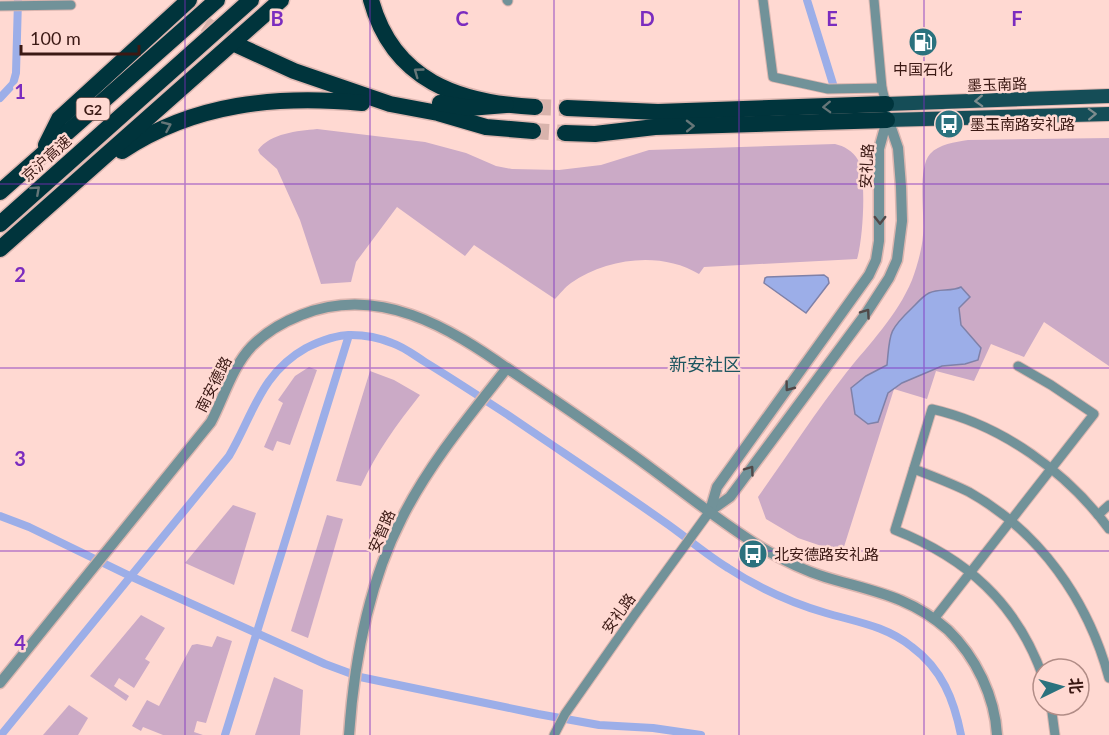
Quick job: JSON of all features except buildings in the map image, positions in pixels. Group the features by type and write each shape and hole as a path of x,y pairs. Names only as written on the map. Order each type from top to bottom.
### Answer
{"highway":[{"name":"京沪高速","path":"0,192 217,0"},
{"name":"京沪高速","path":"0,224 251,0"},
{"path":"0,249 280,0"},
{"path":"371,0 383,34 410,67 428,80 454,93 470,99 506,105"},
{"path":"42,154 59,119 159,26 177,1"},
{"path":"390,104 294,71 240,42 345,83 469,108 506,105 535,106"},
{"path":"97,162 175,123 216,109 239,104 305,99 390,104 438,113 486,127 532,131"},
{"path":"567,108 658,112 885,104"},
{"path":"565,133 595,134 885,104"}],"main road":[{"name":"墨玉南路","path":"885,104 1109,96"},
{"path":"885,104 1109,114"}],"street":[{"path":"763,0 773,77 885,104 874,0"},
{"path":"0,6 71,5"},
{"name":"安礼路","path":"554,735 565,714 633,616 710,511 717,487 869,275 876,260 879,241 879,149 885,104"},
{"name":"安礼路","path":"710,511 730,497 890,278 897,261 902,221 898,148 885,104"},
{"name":"南安德路","path":"0,683 211,422 232,374 251,347 286,321 336,304 359,304 385,307 419,316 448,331 507,368 759,546 823,577 883,592 901,599 934,619 960,644 976,667 992,705 997,735"},
{"path":"934,619 1094,414 1018,366"},
{"name":"安智路","path":"349,735 357,667 371,601 401,519 427,476 507,368"},
{"path":"1035,657 1017,622 998,598 971,572 940,550 895,530 932,409 949,412 997,434 1052,468 1109,529"},
{"path":"914,469 969,492 1011,521 1050,560 1072,588 1098,640 1109,678"},
{"path":"1098,515 1109,505"},
{"path":"1052,717 1054,735"}],"shaded area":[{"path":"317,129 425,142 466,153 496,166 512,169 559,170 601,165 649,150 835,144 854,154 861,168 863,209 857,259 704,267 699,274 668,262 634,260 585,274 555,299 474,245 465,256 397,207 356,262 351,282 321,284 300,220 277,169 258,150 263,144 277,136"},
{"path":"1109,138 1109,366 1044,322 1024,357 991,344 974,381 936,371 927,399 894,389 842,553 798,538 766,519 758,497 812,419 899,306 912,280 922,240 924,170 930,154 943,146 968,140"},
{"path":"309,367 317,370 290,445 277,441 273,451 264,447 283,403 278,400 295,376"},
{"path":"370,371 394,380 420,395 373,462 361,486 336,481"},
{"path":"233,505 256,513 234,585 185,563"},
{"path":"327,515 343,519 308,638 291,631"},
{"path":"141,615 165,628 145,659 150,662 134,688 119,678 114,686 129,696 126,701 90,676"},
{"path":"217,636 232,641 206,723 197,721 194,732 203,735 163,735 143,727 141,731 132,726 147,700 159,706 192,645 212,647"},
{"path":"274,677 303,690 300,735 255,735"},
{"path":"69,705 88,718 78,735 43,735"}],"water":[{"path":"824,275 828,278 829,283 806,313 764,283 767,277"},
{"path":"961,287 970,297 959,308 961,325 981,348 978,360 965,364 942,366 902,383 888,393 878,422 868,424 855,414 851,388 866,376 887,365 890,339 894,328 922,298 929,293"}],"waterway":[{"path":"0,98 13,84 16,73 18,0"},
{"path":"807,0 833,84"},
{"path":"1,735 229,456 260,396 278,370 311,345 345,335 367,336 409,351 508,415 720,563 751,582 800,604 871,626 902,640 922,656 939,675 955,710 961,735"},
{"path":"225,735 349,335"},
{"path":"0,516 29,527 130,576 325,664 360,677 599,725 653,728 701,735"}],"tunnel":[{"path":"185,11 237,45"},
{"path":"535,107 567,108"},
{"path":"533,131 565,133"}],"place":[{"name":"中国石化","path":"923,42"},
{"name":"墨玉南路安礼路","path":"949,124"},
{"name":"北安德路安礼路","path":"753,554"}],"district":[{"name":"新安社区","path":"705,364"}]}
